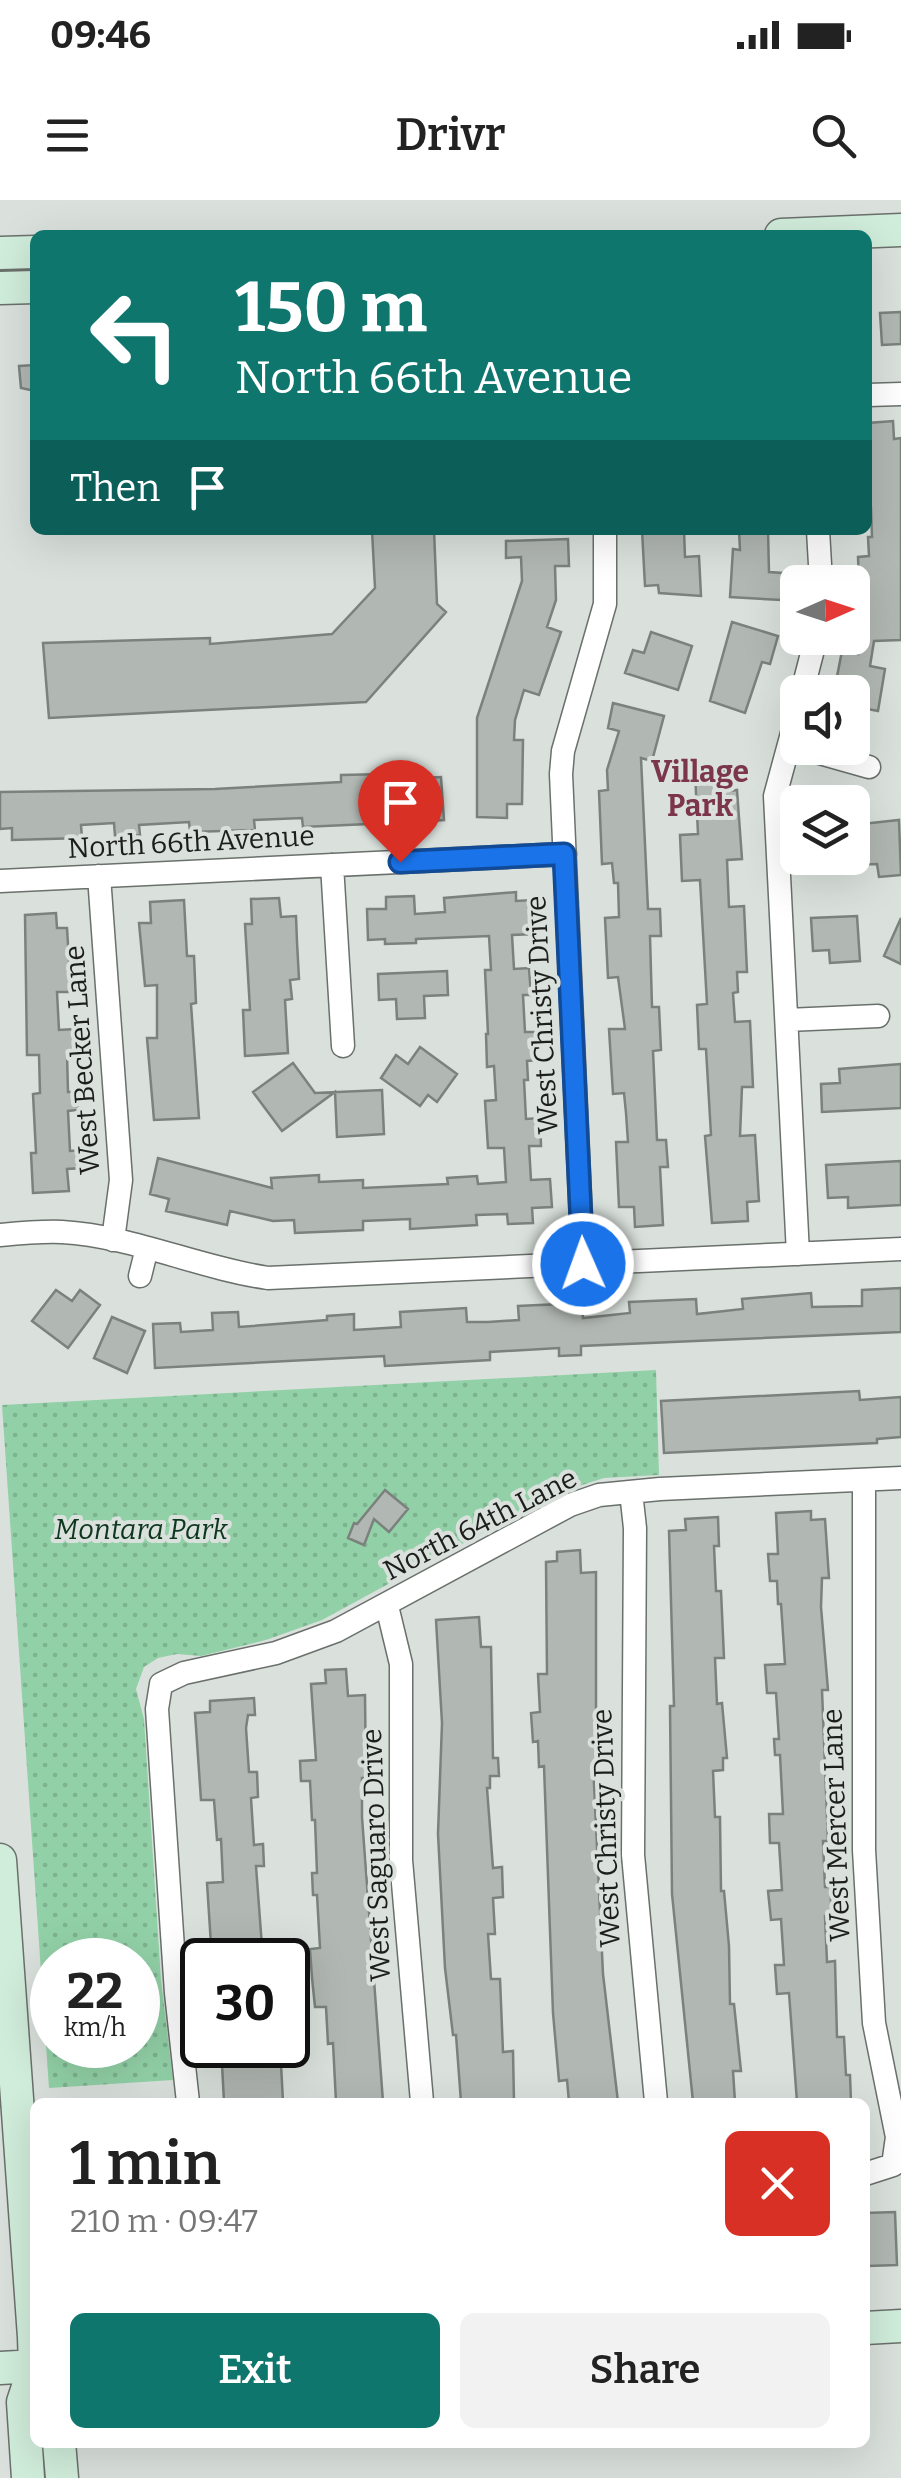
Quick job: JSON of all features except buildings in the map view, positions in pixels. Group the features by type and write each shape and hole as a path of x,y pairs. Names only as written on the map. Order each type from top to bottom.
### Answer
{"main road":[{"path":"872,231 901,230"},
{"path":"0,253 30,252"},
{"path":"0,288 30,286"},
{"path":"0,1860 10,2139 30,2321"},
{"path":"870,2328 901,2326"},
{"path":"0,2368 30,2366"},
{"path":"28,2478 23,2402 30,2381"},
{"path":"60,2448 62,2478"}],"street":[{"path":"872,395 901,394"},
{"name":"West Christy Drive","path":"583,1264 564,854 563,750 606,604 604,535"},
{"path":"818,535 820,565"},
{"path":"788,765 775,796 798,1254"},
{"path":"862,765 869,767"},
{"name":"North 66th Avenue","path":"0,881 564,854"},
{"path":"332,866 343,1046"},
{"name":"West Becker Lane","path":"99,876 121,1180 112,1240"},
{"path":"787,1020 878,1016"},
{"path":"0,1235 62,1232 112,1240 232,1273 268,1278 901,1250"},
{"path":"140,1276 147,1248"},
{"name":"North 64th Lane","path":"188,2098 176,1993 157,1709 161,1684 184,1672 276,1654 336,1631 570,1505 599,1496 901,1478"},
{"name":"West Mercer Lane","path":"864,1480 864,1850 874,2022 897,2137 894,2166 870,2173"},
{"name":"West Christy Drive","path":"631,1492 633,1855 656,2098"},
{"name":"West Saguaro Drive","path":"388,1606 402,1664 401,1860 422,2098"}],"green space":[{"name":"Montara Park","path":"656,1370 659,1475 604,1478 554,1494 322,1620 266,1640 201,1656 177,1654 158,1658 144,1667 136,1689 144,1719 158,1938 39,1938 2,1405"},
{"name":"Montara Park","path":"160,1965 173,2080 49,2088 48,2068 160,2068"}],"district":[{"name":"Village Park","path":"700,789"}],"route":[{"path":"400,862 564,854 583,1264"}]}
